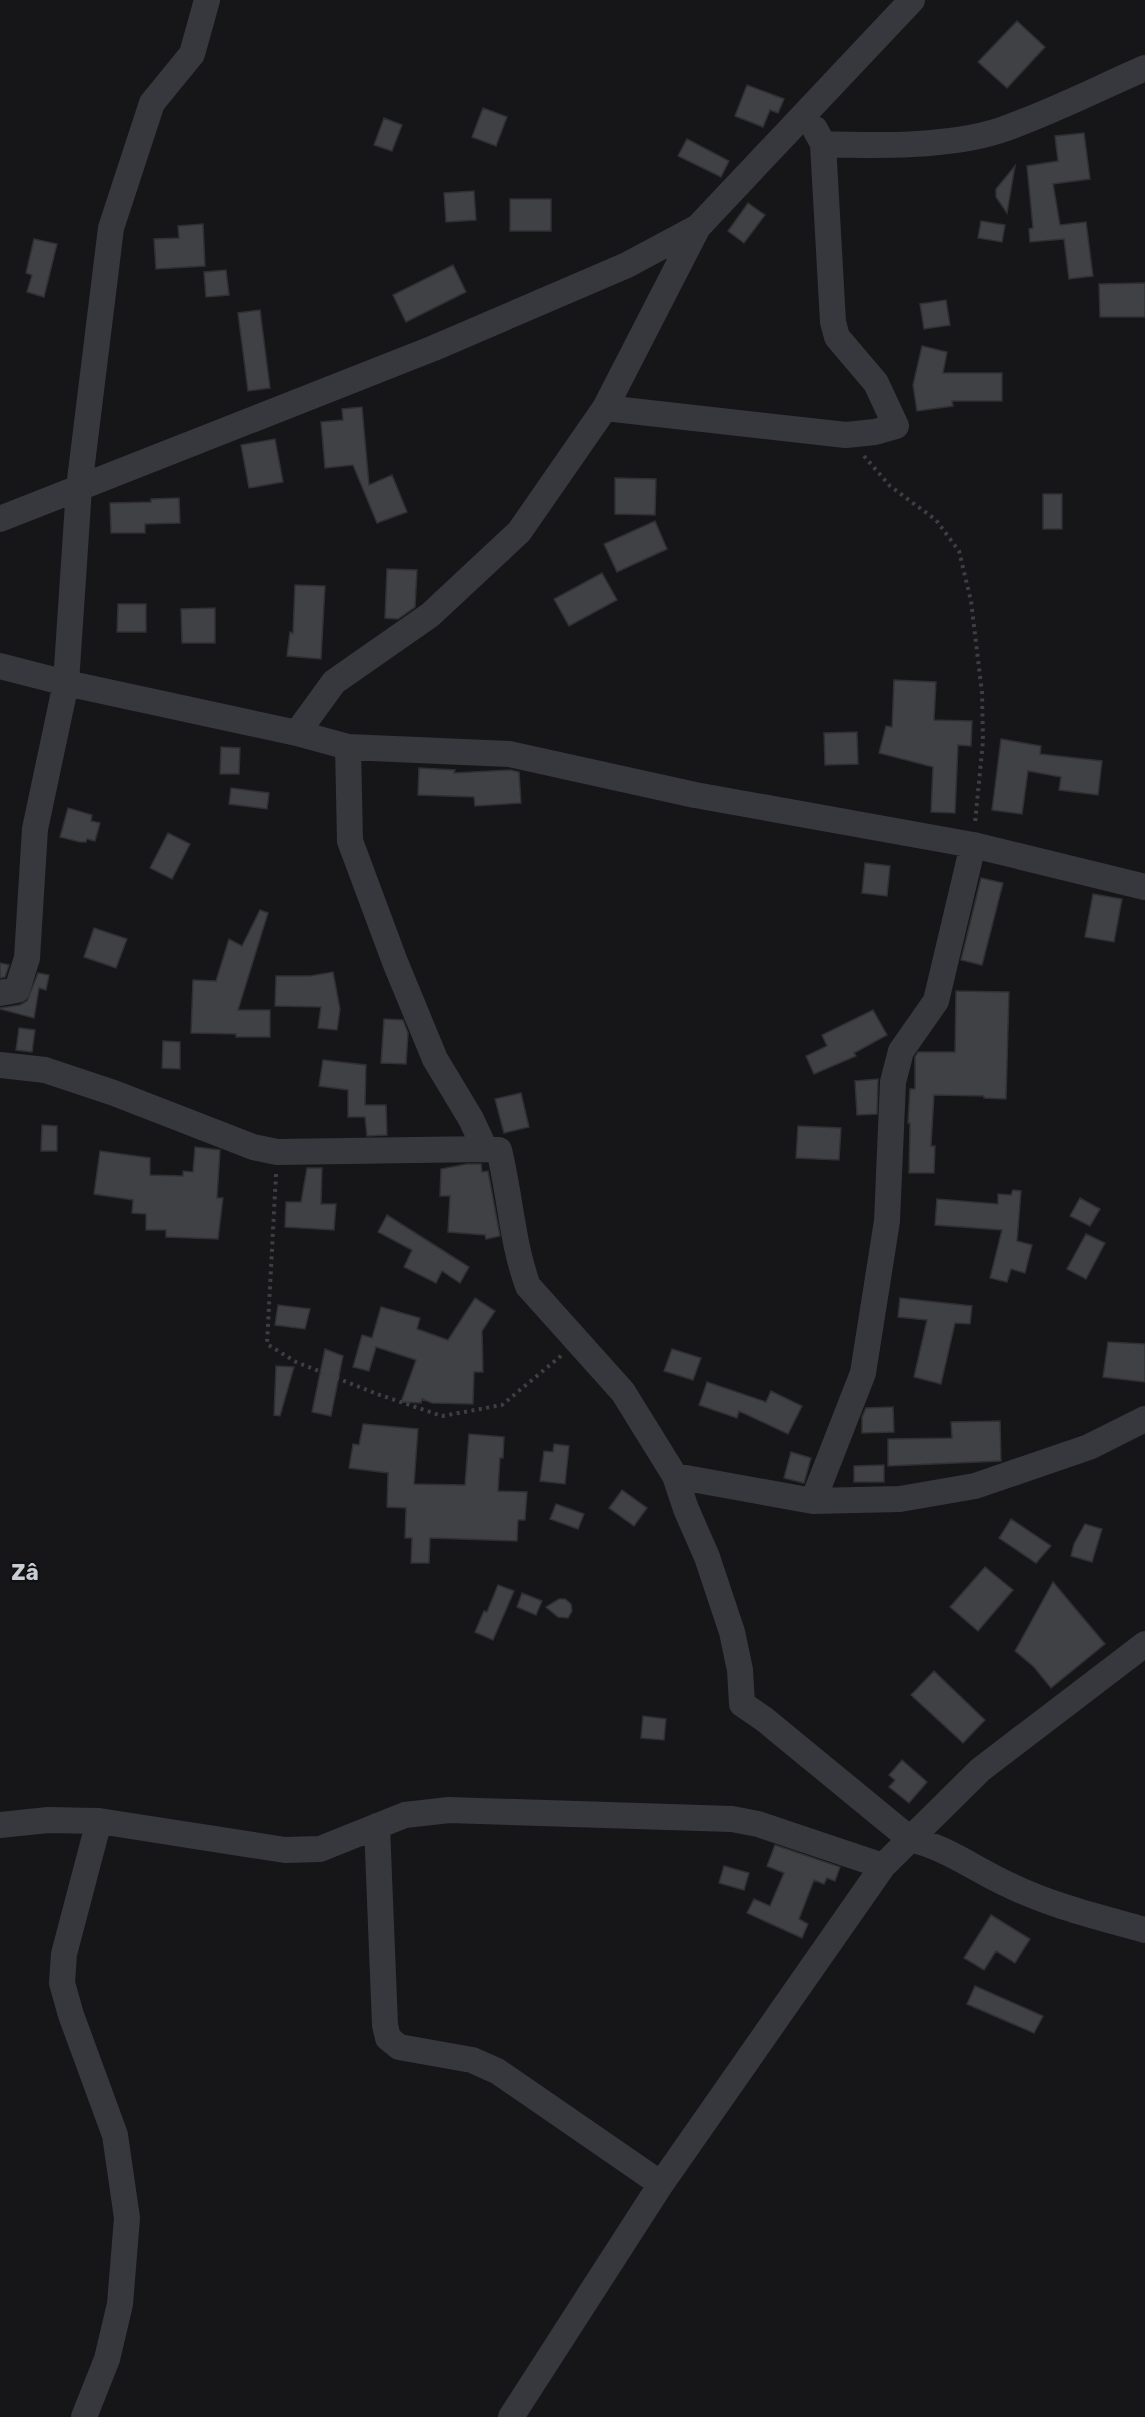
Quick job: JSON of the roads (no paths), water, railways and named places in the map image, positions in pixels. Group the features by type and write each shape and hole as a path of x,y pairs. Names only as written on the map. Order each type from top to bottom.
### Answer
{"street":[{"path":"0,993 17,990 27,958 35,829 66,683 79,489 111,228 152,103 192,54 207,0"},
{"path":"297,733 334,682 430,615 519,532 605,408 698,227 912,0"},
{"path":"823,144 877,146 968,138 1000,130 1145,68"},
{"path":"605,408 846,435 875,432 896,426 876,383 837,337 833,322 823,144 806,113"},
{"path":"0,519 434,348 627,266 698,227"},
{"path":"0,666 66,683 297,733 348,747 509,754 695,795 972,845 1145,887"},
{"path":"348,747 350,842 394,962 435,1059 471,1119 485,1149"},
{"path":"813,1501 863,1373 886,1221 893,1082 901,1051 936,1001 972,845"},
{"path":"0,1065 45,1070 114,1093 253,1147 277,1152 499,1150 508,1185 521,1267 528,1286 623,1392 675,1476 686,1509 707,1557 732,1632 740,1670 742,1704 764,1719 910,1839 939,1848 1009,1885 1046,1901 1145,1930"},
{"path":"675,1476 813,1501 900,1499 975,1486 1089,1447 1145,1419"},
{"path":"511,2417 662,2184 883,1866 980,1770 1145,1644"},
{"path":"0,1825 48,1820 99,1821 285,1850 320,1849 405,1815 449,1810 732,1819 758,1824 883,1866"},
{"path":"84,2417 107,2359 120,2304 127,2218 115,2135 71,2015 62,1983 64,1954 99,1821"},
{"path":"377,1826 385,2025 388,2038 399,2047 472,2060 497,2071 662,2184"}],"district":[{"name":"Zâ","path":"25,1572"}]}
